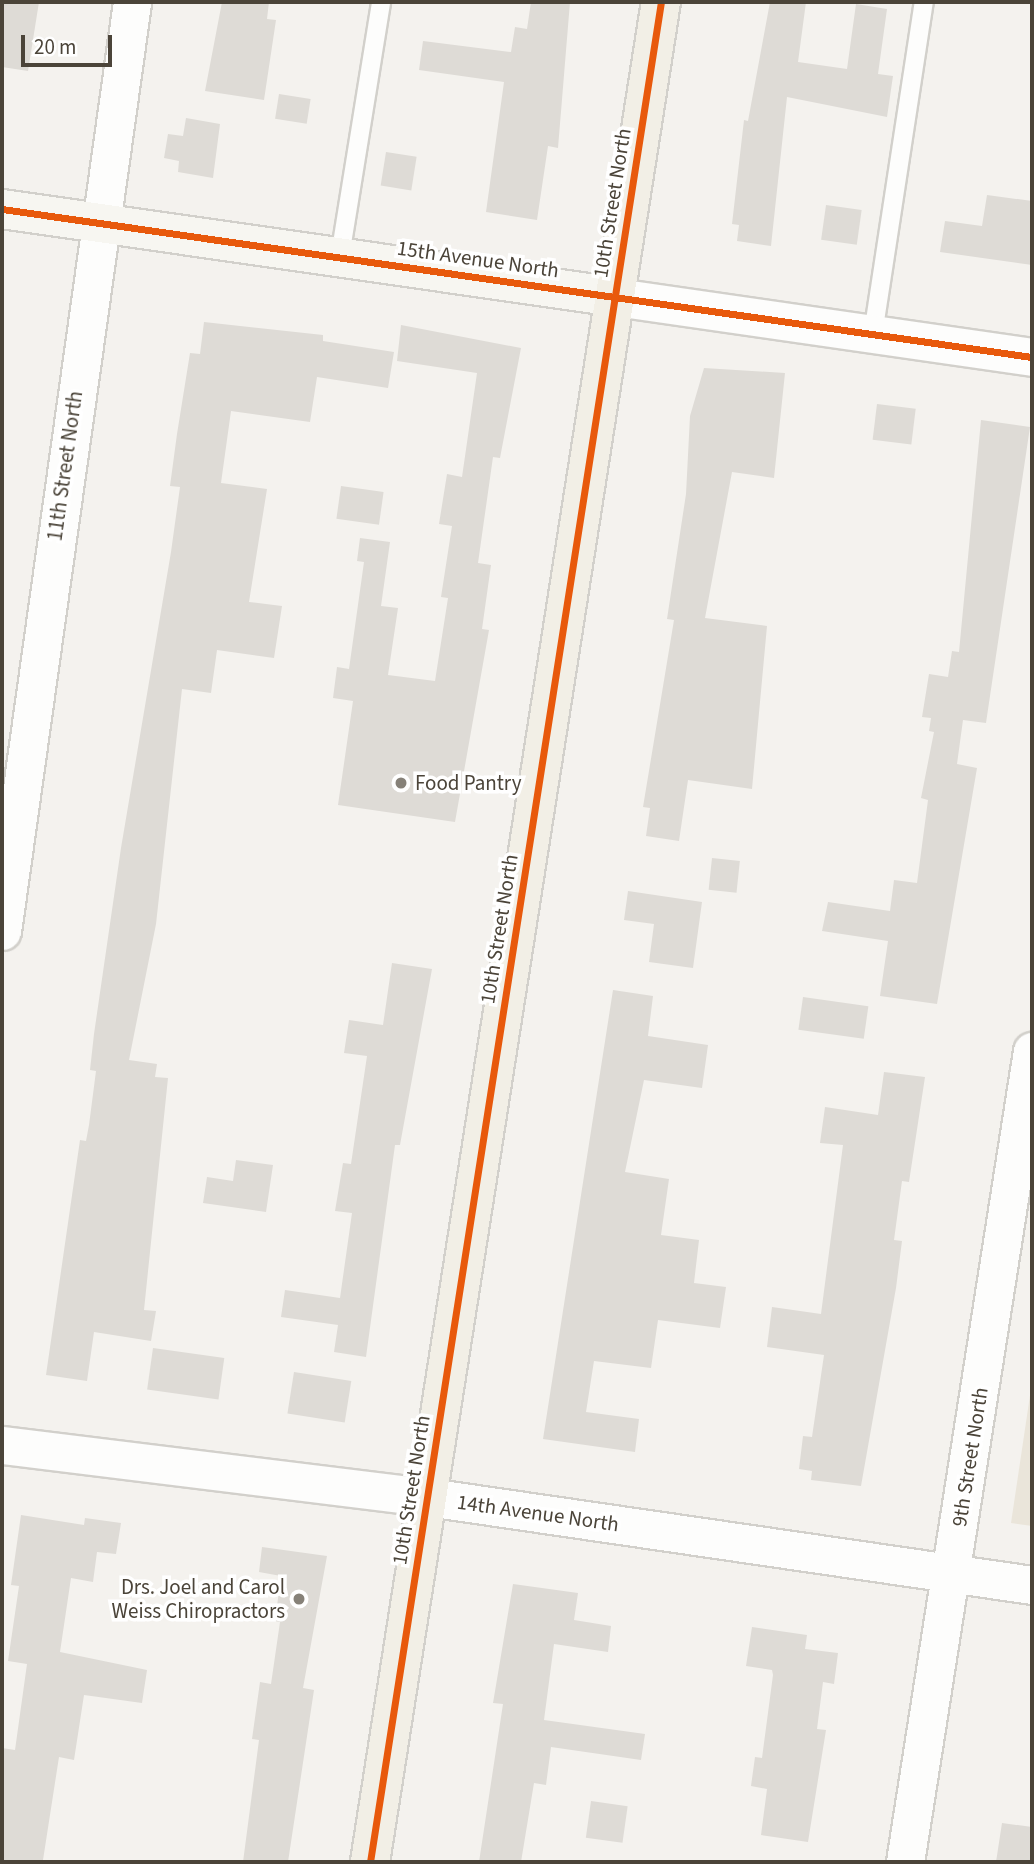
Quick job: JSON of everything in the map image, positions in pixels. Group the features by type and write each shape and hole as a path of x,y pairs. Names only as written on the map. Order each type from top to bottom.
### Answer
{"main road":[{"name":"10th Street North","path":"370,1862 661,2"}],"street":[{"name":"11th Street North","path":"2,931 99,222 132,2"},
{"name":"15th Avenue North","path":"2,209 1032,357"},
{"name":"9th Street North","path":"905,1862 1032,1051"},
{"name":"14th Avenue North","path":"2,1445 428,1497 1032,1585"}],"lane":[{"path":"340,256 381,2"},
{"path":"873,334 925,2"}],"shaded area":[{"path":"1032,1382 1032,1526 1011,1523"}],"building":[{"path":"2,2 39,2 28,71 2,67"},
{"path":"222,2 269,2 267,19 276,20 264,100 205,91"},
{"path":"531,2 570,2 558,148 548,146 537,220 486,212 504,82 419,70 423,41 511,52 515,27 527,29"},
{"path":"770,2 806,2 798,62 847,69 856,4 887,9 878,74 893,76 887,117 787,97 771,246 737,241 739,225 732,224 744,120 748,121"},
{"path":"279,94 311,99 307,124 275,119"},
{"path":"186,118 220,124 213,178 178,172 179,161 164,158 168,134 183,136"},
{"path":"386,152 417,157 411,190 381,186"},
{"path":"987,195 1032,201 1032,265 940,252 945,221 982,226"},
{"path":"826,205 862,210 857,245 821,240"},
{"path":"204,322 323,335 323,341 394,352 388,388 317,377 310,422 231,411 221,483 267,489 249,602 282,606 274,658 217,650 211,693 182,689 156,924 129,1060 157,1064 155,1077 168,1078 144,1310 156,1311 151,1341 94,1332 87,1381 46,1375 80,1140 86,1141 89,1125 96,1071 90,1070 94,1034 121,848 171,552 180,487 170,486 177,434 190,353 200,354"},
{"path":"401,325 521,348 500,458 493,457 478,563 491,565 482,629 489,630 455,822 338,805 353,701 333,698 337,667 349,669 364,562 357,561 360,538 390,542 381,606 398,608 388,675 435,681 448,598 441,597 452,526 439,524 447,474 462,477 477,373 397,361"},
{"path":"704,368 785,373 774,478 732,472 705,618 767,626 752,789 688,780 679,841 646,836 650,808 643,807 674,620 667,619 686,494 690,416"},
{"path":"877,404 916,409 911,444 873,440"},
{"path":"981,420 1030,427 986,723 963,720 957,764 977,768 937,1004 880,996 888,941 822,931 828,902 890,911 894,880 917,883 928,800 921,798 934,732 929,731 931,718 922,717 929,674 948,677 952,651 959,652"},
{"path":"341,486 384,492 379,525 336,519"},
{"path":"712,858 740,861 737,893 709,890"},
{"path":"628,891 702,902 693,968 649,962 654,924 624,920"},
{"path":"392,963 432,969 400,1145 395,1145 366,1357 334,1352 338,1325 281,1317 285,1290 340,1298 352,1213 335,1211 343,1163 351,1164 367,1056 344,1053 349,1020 383,1025"},
{"path":"613,990 653,996 648,1036 708,1045 702,1088 644,1080 625,1172 669,1179 661,1235 699,1240 694,1283 726,1287 720,1328 658,1320 651,1368 594,1361 586,1412 639,1419 635,1452 543,1439"},
{"path":"803,997 868,1006 864,1039 798,1030"},
{"path":"884,1072 925,1077 909,1182 902,1181 894,1240 902,1241 896,1288 861,1486 811,1480 812,1471 799,1469 803,1436 812,1437 824,1355 767,1347 772,1307 821,1314 843,1145 820,1143 825,1107 878,1115"},
{"path":"236,1160 273,1165 266,1212 203,1203 207,1177 233,1181"},
{"path":"153,1348 224,1358 218,1400 147,1390"},
{"path":"294,1372 351,1381 345,1423 287,1413"},
{"path":"21,1515 84,1525 85,1518 121,1523 116,1554 97,1552 93,1582 71,1578 60,1652 147,1670 142,1703 84,1695 74,1760 59,1757 43,1860 2,1862 2,1748 15,1750 27,1664 8,1661 19,1586 11,1585"},
{"path":"262,1547 327,1556 303,1688 314,1690 288,1862 243,1862 259,1740 252,1739 260,1682 271,1684 280,1622 275,1621 281,1576 259,1572"},
{"path":"513,1584 578,1593 574,1620 611,1626 608,1652 554,1644 544,1720 645,1734 641,1760 551,1747 546,1785 534,1783 521,1862 479,1862 503,1704 493,1703"},
{"path":"752,1627 807,1635 805,1649 838,1653 834,1684 823,1682 817,1729 826,1730 808,1842 761,1835 767,1789 751,1786 755,1757 762,1758 773,1675 772,1670 746,1666"},
{"path":"591,1801 628,1806 622,1843 586,1838"},
{"path":"1002,1823 1032,1827 1032,1862 996,1862"}],"cycle path":[{"path":"370,1862 661,2"},
{"path":"2,209 1032,357"}],"place":[{"name":"Food Pantry","path":"401,783"},
{"name":"Drs. Joel and Carol Weiss Chiropractors","path":"299,1599"}]}
